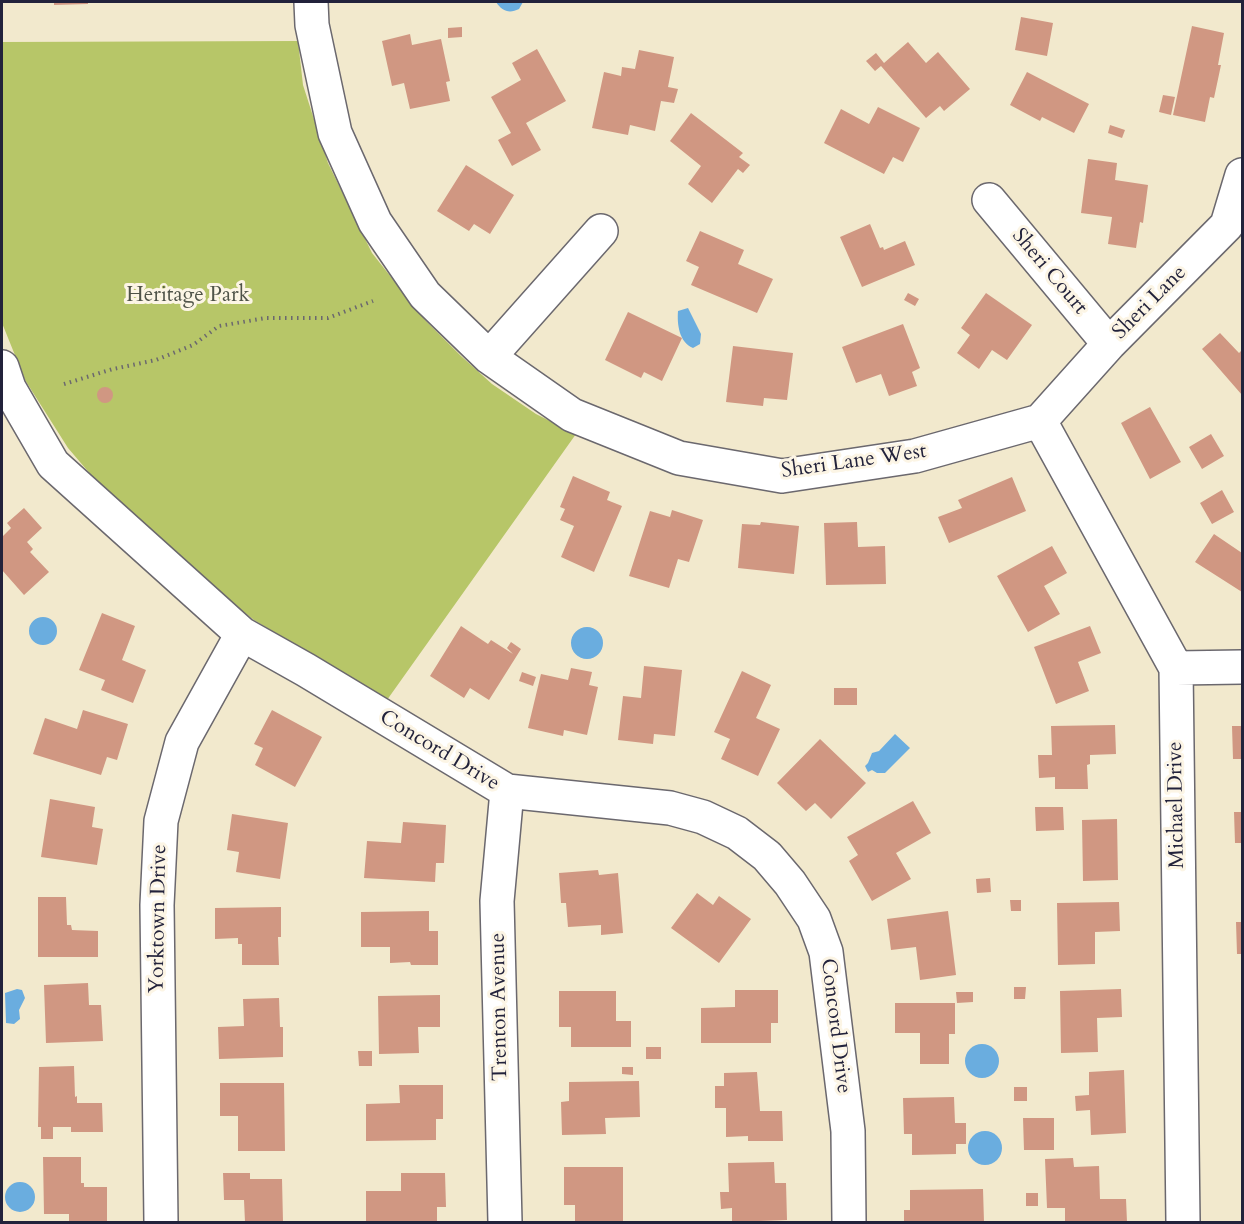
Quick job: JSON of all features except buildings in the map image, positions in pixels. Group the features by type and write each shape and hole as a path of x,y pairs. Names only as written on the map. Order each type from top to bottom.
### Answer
{"street":[{"name":"Sheri Lane West","path":"311,2 312,25 335,133 375,222 425,295 489,357 572,415 679,458 782,476 915,456 1040,421"},
{"name":"Sheri Lane","path":"1040,421 1109,344 1227,225 1242,175"},
{"name":"Sheri Court","path":"989,200 1109,344"},
{"path":"489,357 601,231"},
{"name":"Concord Drive","path":"2,367 9,388 53,464 242,634 507,791 670,808 704,817 737,833 767,856 790,883 814,919 826,952 848,1131 849,1222"},
{"name":"Michael Drive","path":"1040,421 1176,668 1183,1222"},
{"name":"Yorktown Drive","path":"161,1222 157,905 161,821 182,742 242,634"},
{"path":"1176,668 1242,667"},
{"name":"Trenton Avenue","path":"505,1222 497,902 507,791"}],"path":[{"path":"64,384 112,369 156,360 193,345 219,326 266,318 328,318 373,301"}],"green space":[{"name":"Heritage Park","path":"298,41 303,85 328,163 372,253 425,320 492,384 536,414 576,434 387,700 254,620 202,579 92,476 68,448 25,380 2,323 2,42"}],"water":[{"path":"496,2 523,2 519,9 509,11 501,8"},
{"path":"688,308 701,334 700,344 693,348 682,337 678,321 678,311"},
{"path":"43,617 53,621 57,631 53,641 43,645 33,641 29,631 33,621"},
{"path":"587,627 598,632 603,643 598,654 587,659 576,654 571,643 576,632"},
{"path":"895,734 910,748 885,773 872,770 868,772 865,766 872,753 879,751"},
{"path":"17,989 22,990 25,998 19,1010 20,1019 14,1024 6,1023 5,993"},
{"path":"982,1044 994,1049 999,1061 994,1073 982,1078 970,1073 965,1061 970,1049"},
{"path":"985,1131 997,1136 1002,1148 997,1160 985,1165 973,1160 968,1148 973,1136"},
{"path":"20,1182 31,1186 35,1197 31,1208 20,1212 9,1208 5,1197 9,1186"}]}
